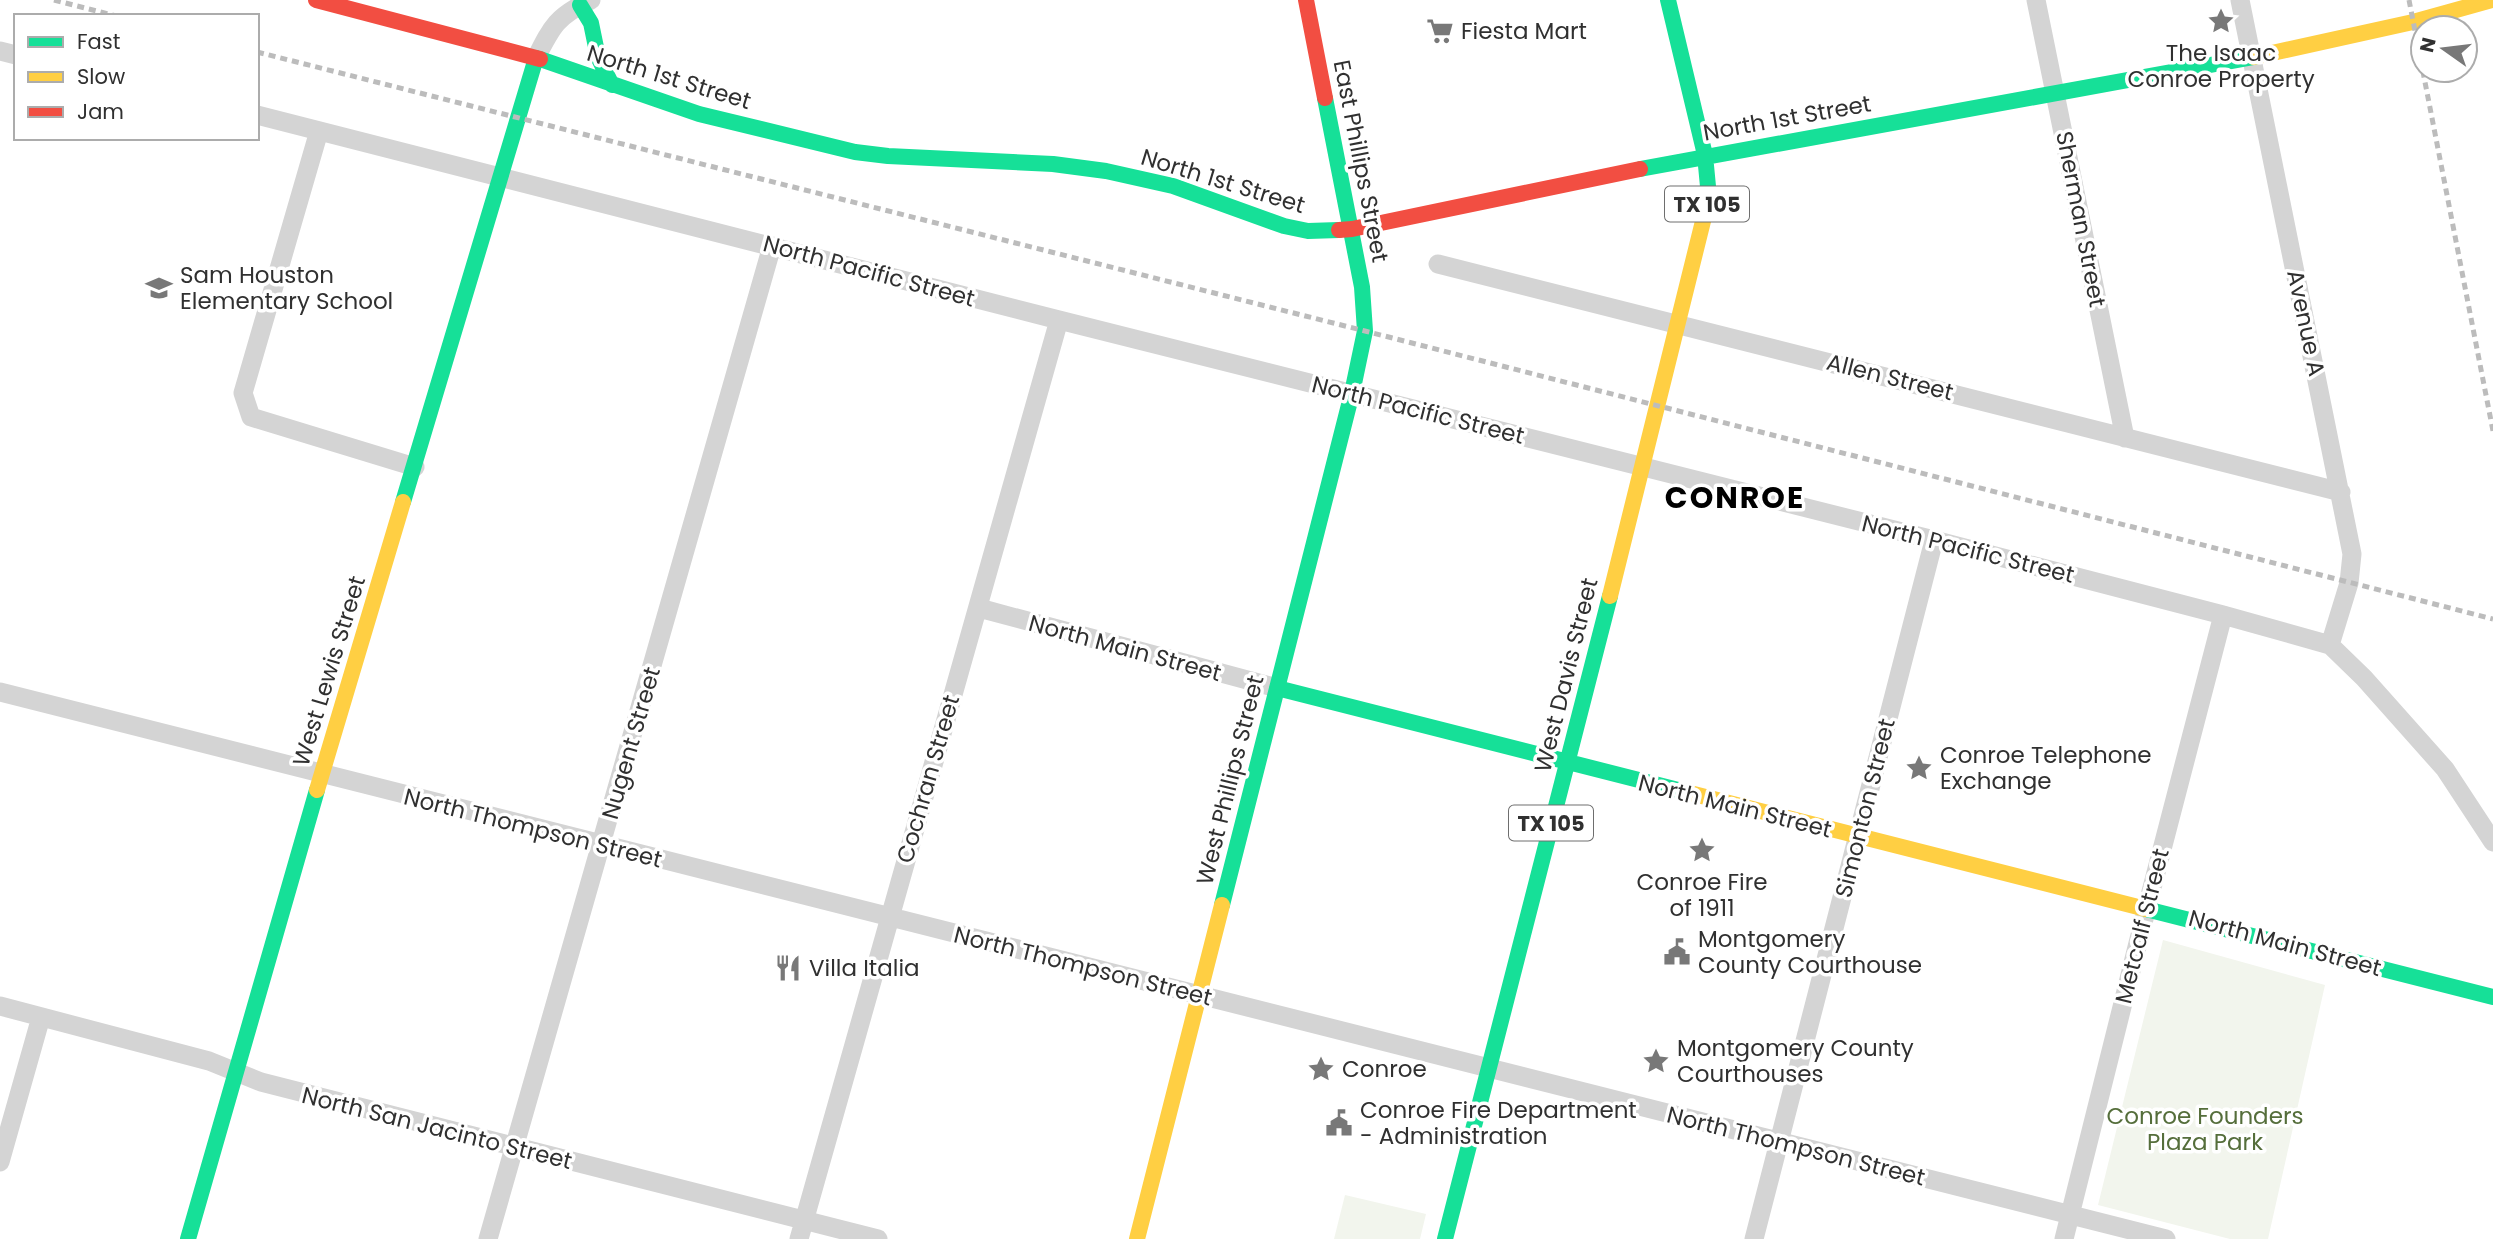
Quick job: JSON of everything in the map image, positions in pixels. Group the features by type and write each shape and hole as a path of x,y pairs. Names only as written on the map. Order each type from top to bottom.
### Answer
{"street":[{"name":"North 1st Street","path":"316,0 536,58 699,114 855,152 1053,164 1106,171 1173,186 1284,226 1308,231 1352,229 1705,155 2252,57 2413,22 2492,0"},
{"name":"East Phillips Street","path":"1306,0 1352,229 1362,287 1365,331"},
{"name":"TX 105","path":"1668,0 1705,155 1709,195 1678,323"},
{"name":"Sherman Street","path":"2036,0 2126,438"},
{"name":"Avenue A","path":"2240,0 2352,554 2349,583 2330,645"},
{"path":"536,58 552,26 584,2 598,57 612,85"},
{"name":"West Lewis Street","path":"188,1239 322,774 536,58"},
{"name":"North Pacific Street","path":"259,116 1934,540 2330,645 2364,678 2445,769 2493,842"},
{"path":"319,131 243,393 251,417 415,467"},
{"name":"Nugent Street","path":"488,1239 772,246"},
{"name":"Allen Street","path":"1438,264 2341,492"},
{"name":"Cochran Street","path":"801,1230 1059,320"},
{"name":"West Davis Street","path":"1445,1239 1678,323"},
{"name":"West Phillips Street","path":"1137,1239 1352,393 1365,331"},
{"name":"Simonton Street","path":"1754,1239 1934,540"},
{"name":"North Main Street","path":"979,608 1567,764 2147,907 2493,997"},
{"name":"Metcalf Street","path":"2064,1239 2223,615"},
{"name":"North Thompson Street","path":"0,692 2166,1239"},
{"name":"North San Jacinto Street","path":"0,1006 209,1061 261,1082 514,1148 801,1230 878,1239"},
{"path":"0,1162 41,1017"}],"green space":[{"name":"Conroe Founders Plaza Park","path":"2163,940 2325,985 2268,1239 2230,1239 2098,1205"},
{"path":"1345,1195 1426,1214 1420,1239 1334,1239"}],"railway":[{"path":"54,0 108,14"},
{"path":"2409,0 2493,431"},
{"path":"259,53 2493,619"}],"traffic: fast":[{"path":"1668,0 1705,155 1709,197"},
{"path":"580,5 591,23 598,57 612,85"},
{"path":"1640,169 2254,57"},
{"path":"403,502 536,58"},
{"path":"540,59 699,114 855,152 1053,164 1106,171 1173,186 1284,226 1308,231 1339,230"},
{"path":"1222,905 1352,393 1365,331 1362,287 1325,98"},
{"path":"1445,1239 1610,596"},
{"path":"1277,688 1690,793"},
{"path":"188,1239 317,790"},
{"path":"2146,909 2493,997"}],"traffic: slow":[{"path":"2254,57 2413,22 2492,0"},
{"path":"1610,596 1709,197"},
{"path":"317,790 403,502"},
{"path":"1690,793 2146,909"},
{"path":"1137,1239 1222,905"}],"traffic: jam":[{"path":"316,0 540,59"},
{"path":"1306,0 1325,98"},
{"path":"1339,230 1640,169"}],"place":[{"name":"The Isaac Conroe Property","path":"2221,21"},
{"name":"Fiesta Mart","path":"1440,31"},
{"name":"Sam Houston Elementary School","path":"159,288"},
{"name":"Conroe Telephone Exchange","path":"1919,768"},
{"name":"Conroe Fire of 1911","path":"1702,850"},
{"name":"Montgomery County Courthouse","path":"1677,952"},
{"name":"Villa Italia","path":"788,968"},
{"name":"Montgomery County Courthouses","path":"1656,1061"},
{"name":"Conroe","path":"1321,1069"},
{"name":"Conroe Fire Department - Administration","path":"1339,1123"}],"district":[{"name":"CONROE","path":"1735,497"}]}
